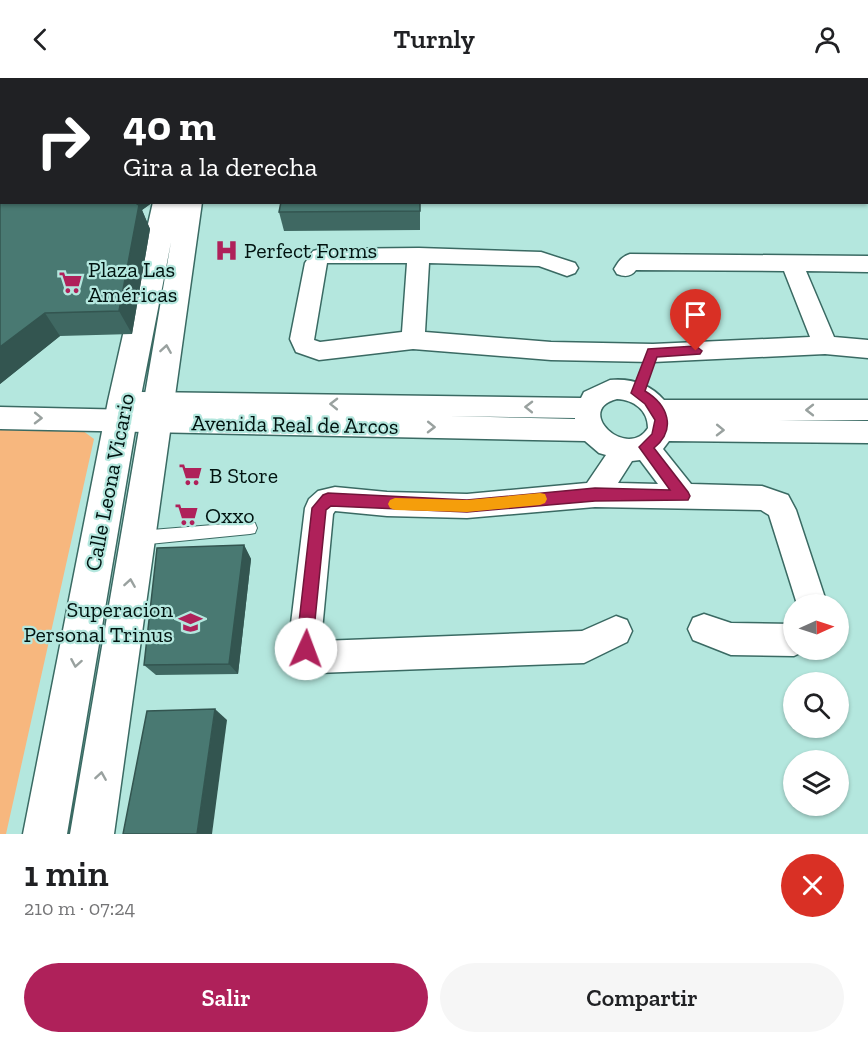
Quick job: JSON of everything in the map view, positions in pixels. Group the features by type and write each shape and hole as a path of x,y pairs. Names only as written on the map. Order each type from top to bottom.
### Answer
{"main road":[{"name":"Calle Leona Vicario","path":"92,834 137,539 139,411 166,204"},
{"name":"Calle Leona Vicario","path":"45,834 139,411 190,204"}],"street":[{"path":"567,268 541,259 328,254 318,258 302,339 305,345 319,351 413,340 491,348 574,351 653,352 825,345 868,349"},
{"path":"413,340 419,255"},
{"path":"625,269 630,262 868,264"},
{"path":"792,263 825,345"},
{"path":"574,351 610,390"},
{"path":"638,393 653,352"},
{"path":"683,496 647,434 649,400 629,390 610,390 600,393 589,419 605,443 647,434 868,410"},
{"name":"Avenida Real de Arcos","path":"0,399 139,411"},
{"name":"Avenida Real de Arcos","path":"0,418 139,411 589,419"},
{"path":"595,495 647,434 868,432"},
{"path":"616,631 584,647 317,657 310,654 305,640 319,508 328,500 467,506 595,495 762,498 778,504 809,594"},
{"path":"704,629 731,639 783,640"}],"lane":[{"path":"137,539 250,528"}],"shaded area":[{"path":"0,425 75,425 94,439 6,834 0,834"}],"building":[{"name":"Plaza Las Américas","path":"0,204 139,205 119,311 45,313 0,347"},
{"path":"281,204 420,204 420,211 279,212"},
{"path":"244,545 229,664 144,665 157,548"},
{"path":"215,709 197,834 123,834 147,711"}],"slow traffic":[{"path":"395,504 467,506 540,499"}],"place":[{"name":"Perfect Forms","path":"226,250"},
{"name":"Plaza Las Américas","path":"70,282"},
{"name":"B Store","path":"191,475"},
{"name":"Oxxo","path":"187,515"},
{"name":"Superacion Personal Trinus","path":"191,622"}],"route":[{"path":"306,649 305,640 319,508 328,500 467,506 595,495 683,496 646,447 658,437 662,430 662,420 658,410 638,393 653,352 696,351"}]}
